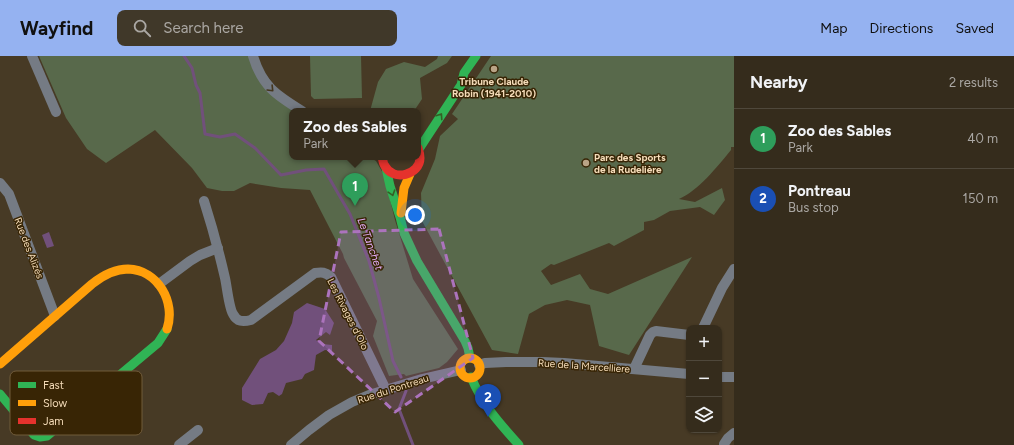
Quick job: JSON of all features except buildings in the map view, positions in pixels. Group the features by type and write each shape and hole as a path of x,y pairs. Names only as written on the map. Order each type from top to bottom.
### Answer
{"street":[{"path":"32,56 56,112"},
{"path":"253,56 264,81 273,91 298,108"},
{"path":"445,94 454,81 464,73 476,56"},
{"path":"421,144 461,85 464,73"},
{"path":"382,160 386,168 404,233 417,260 466,341 470,358"},
{"path":"400,217 404,188 410,174 419,164 420,160"},
{"path":"386,168 395,175 410,174"},
{"name":"Rue des Alizés","path":"0,183 9,194 55,316"},
{"name":"Les Rivages d'Olo","path":"204,201 218,248 232,313 235,318 245,322 251,320 315,273 326,273 331,277 386,390"},
{"path":"159,284 190,260 218,248"},
{"path":"0,364 99,278 117,270 127,269 138,271 150,276 159,284 165,293 170,308 170,315 169,323 164,336 158,343 125,371"},
{"path":"704,325 719,293 734,270"},
{"path":"634,369 650,335 653,332 656,331 686,335"},
{"path":"470,358 476,360 479,365 480,369 478,374 472,378 466,377 462,374 461,364 463,361 470,358"},
{"name":"Rue de la Marcelliere","path":"479,365 506,362 542,362 686,374"},
{"name":"Rue du Pontreau","path":"291,445 329,415 369,395 422,379 461,370"},
{"path":"722,377 734,377"},
{"path":"472,378 477,393 485,405 519,445"},
{"path":"0,394 10,406"},
{"path":"179,445 198,430"},
{"path":"724,445 734,432"},
{"path":"34,435 42,441"}],"highlighted area":[{"path":"439,229 473,358 395,412 319,341 341,232"}],"green space":[{"path":"39,56 251,56 292,108 289,108 289,160 376,161 384,175 395,220 413,279 458,349 447,362 439,368 406,376 404,374 389,376 373,336 377,321 310,190 281,188 250,183 234,191 222,191 207,188 192,168 155,130 106,163 87,149 66,118"},
{"path":"310,56 361,56 362,98 314,99 311,96"},
{"path":"438,56 452,56 447,63 420,78 422,99 416,108 371,108 378,82 386,69 404,62 425,67 437,59"},
{"name":"Parc des Sports de la Rudelière","path":"491,56 734,56 734,147 731,147 731,150 726,157 700,184 679,199 695,202 722,188 725,200 714,215 700,207 670,211 654,220 644,222 644,230 614,246 609,243 554,265 551,264 541,271 551,285 580,274 590,289 608,294 692,257 629,355 599,346 590,305 567,300 545,305 529,314 518,354 492,350 422,221 421,193 435,159 440,136 458,119 452,114"}],"shaded area":[{"path":"49,232 54,246 47,248 42,235"},
{"path":"307,303 325,309 334,323 330,335 326,332 316,340 322,344 332,345 332,351 325,350 316,355 314,370 305,374 302,379 286,383 282,394 279,396 273,392 268,393 263,404 252,405 242,400 242,388 260,359 276,350 284,341 292,323 294,312"}],"waterway":[{"name":"Le Tanchet","path":"184,56 192,68 196,85 200,93 205,134 220,137 235,134 255,148 281,175 306,170 324,169 350,214 369,261 393,361 401,377"},
{"name":"Le Tanchet","path":"406,391 399,409 413,445"}],"traffic: fast":[{"path":"421,146 461,85 464,73 476,56"},
{"path":"386,168 404,233 417,261 465,341 470,358"},
{"path":"125,371 158,343 167,329"},
{"path":"471,377 486,405 519,445"},
{"path":"0,394 10,406"},
{"path":"34,435 40,437 48,435"}],"traffic: slow":[{"path":"401,213 404,188 410,174"},
{"path":"0,364 92,284 104,276 118,270 128,269 139,271 156,281 167,298 169,308 167,329"},
{"path":"470,358 477,361 480,368 477,375 470,378 463,375 460,368 463,361 470,358"}],"traffic: jam":[{"path":"383,160 389,171 400,175 416,169 420,160"}],"place":[{"name":"Tribune Claude Robin (1941-2010)","path":"494,69"},
{"name":"Parc des Sports de la Rudelière","path":"586,163"},
{"name":"Zoo des Sables","path":"355,206"},
{"name":"Pontreau","path":"488,417"}]}
